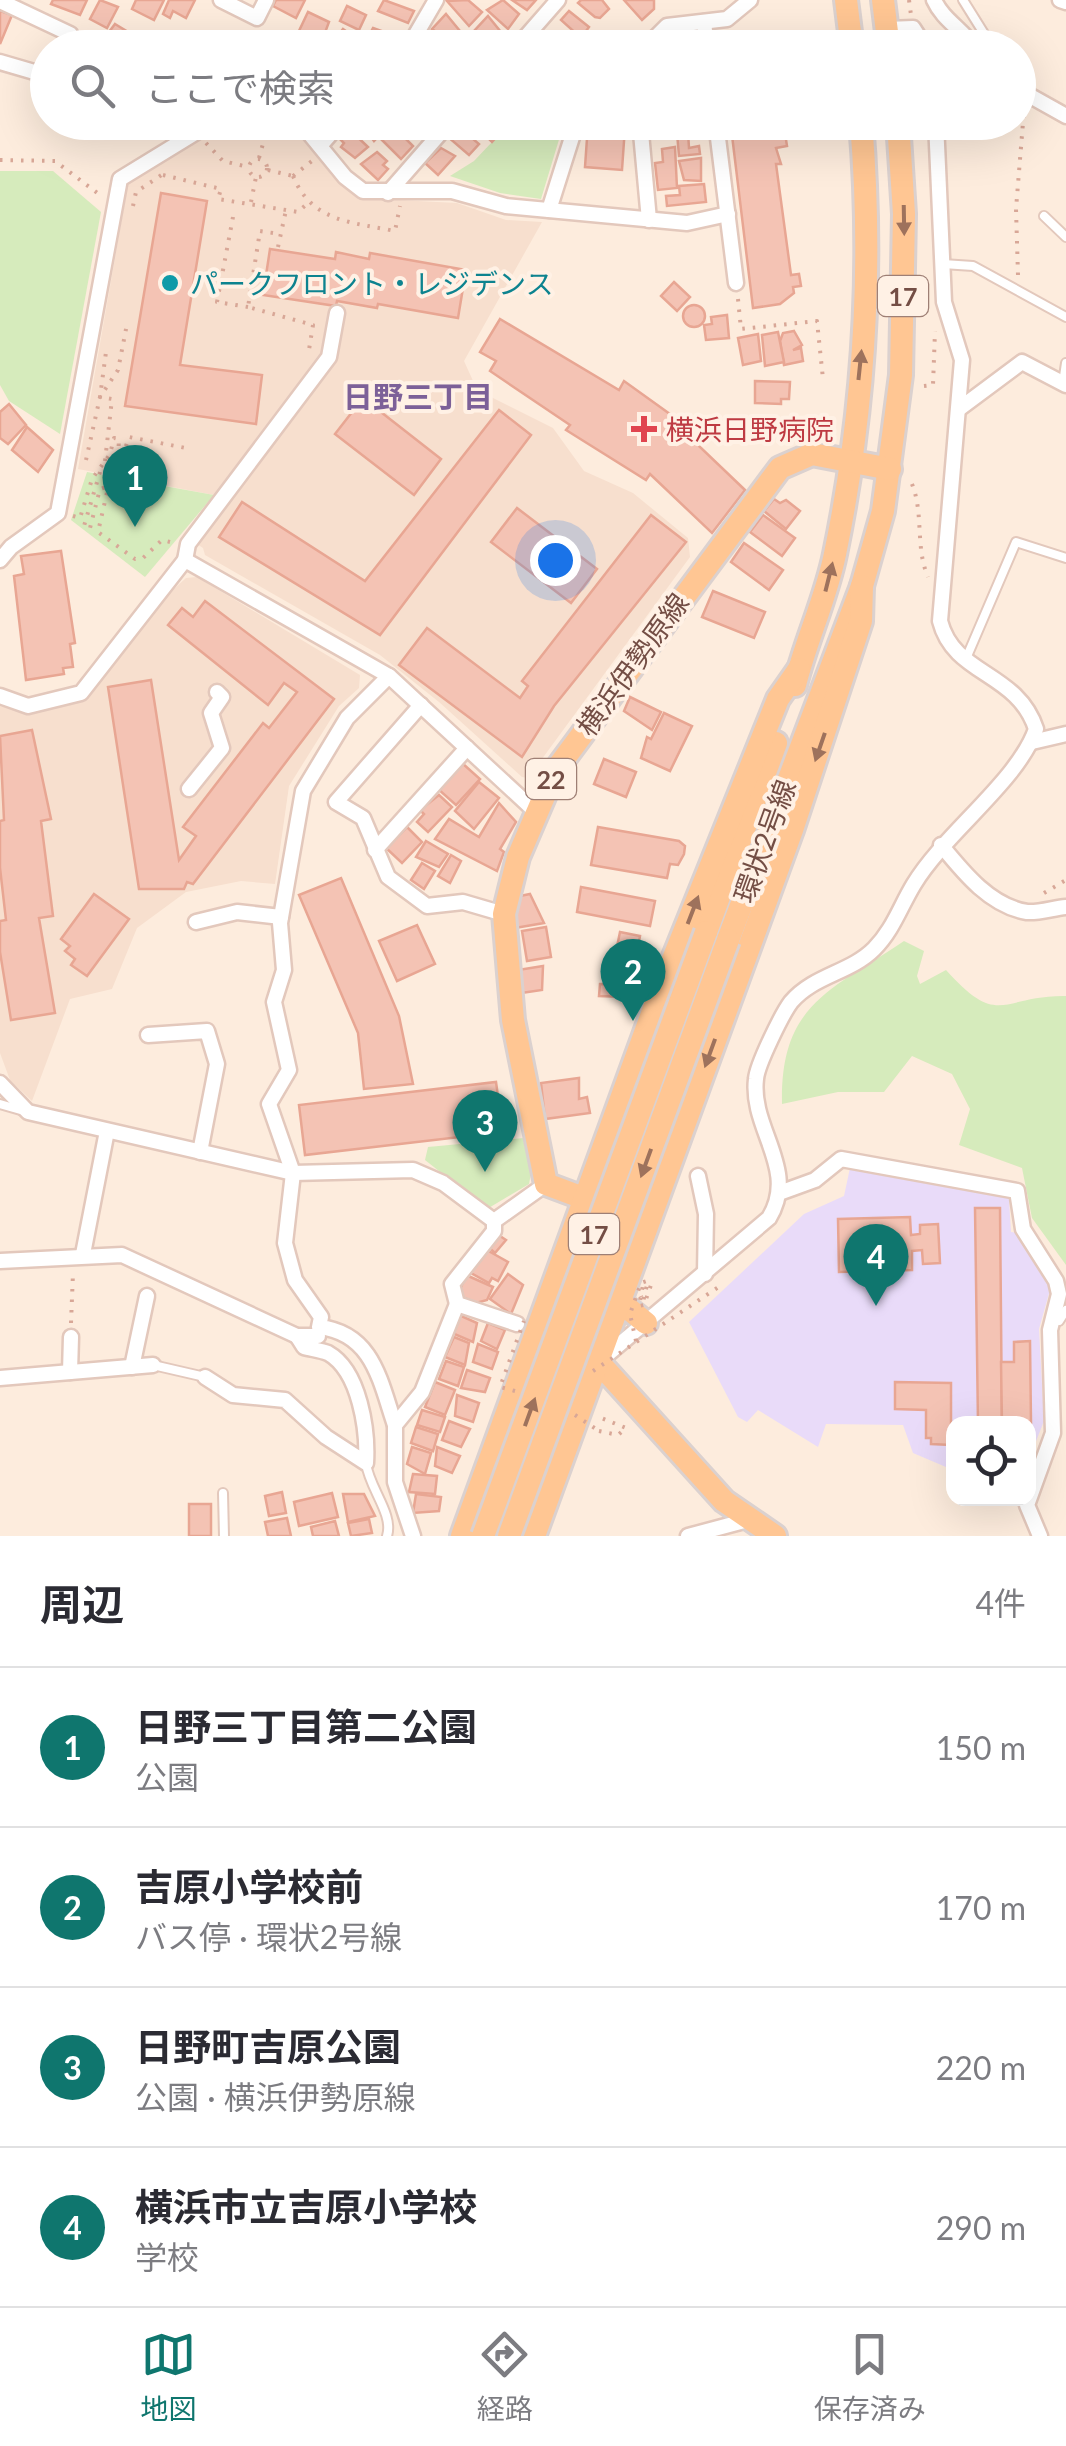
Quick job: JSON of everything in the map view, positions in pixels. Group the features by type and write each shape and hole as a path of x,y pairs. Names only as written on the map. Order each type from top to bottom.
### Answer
{"main road":[{"path":"846,0 850,30"},
{"path":"883,0 887,30"},
{"name":"環状2号線","path":"508,1536 717,936 826,592 850,462 867,240 862,140"},
{"name":"環状2号線","path":"483,1536 717,936 862,586 890,469 903,334 904,214 899,140"},
{"name":"横浜伊勢原線","path":"546,1184 513,1020 504,914 509,884 535,811 568,753 780,468 812,454 890,469"},
{"path":"534,1536 596,1363 630,1298 792,830 861,622 862,586"},
{"path":"462,1536 729,818 778,699 799,670"},
{"path":"546,1184 586,1199"},
{"path":"554,1286 596,1363 632,1404 724,1501 775,1536"},
{"path":"630,1298 641,1332"},
{"path":"581,1406 608,1398 632,1404"}],"street":[{"path":"221,0 258,18 266,0"},
{"path":"418,30 436,0"},
{"path":"532,30 558,0"},
{"path":"663,30 667,26 728,19 750,0"},
{"path":"934,0 941,15 961,30"},
{"path":"0,1 62,30"},
{"path":"704,22 705,30"},
{"path":"0,62 30,71"},
{"path":"1036,98 1066,116"},
{"path":"0,560 11,546 58,513 120,180 182,140"},
{"path":"316,140 363,191 452,191 506,206 687,223 728,214"},
{"path":"323,148 329,140"},
{"path":"396,193 436,140"},
{"path":"549,210 571,140"},
{"path":"642,140 650,220"},
{"path":"718,140 736,284"},
{"path":"596,1363 641,1332 769,1218 782,1192 756,1079 790,1003 822,976 872,952 942,846 1032,742 1036,729 1029,706 996,677 954,653 940,621 962,360 944,302 937,140"},
{"path":"0,696 28,706 81,693 329,357 337,314"},
{"path":"959,410 1022,362 1065,384"},
{"path":"185,557 389,676 535,811"},
{"path":"318,1332 321,1317 295,1280 284,1243 294,1172 269,1104 289,1070 274,1002 284,970 281,917 306,782 347,718 389,676"},
{"path":"188,789 222,748 211,713 222,696 217,692"},
{"path":"421,705 336,802 363,818 388,877 427,906 463,902 504,914"},
{"path":"1032,742 1064,736"},
{"path":"374,850 467,748"},
{"path":"942,846 965,875 1003,904 1029,912 1066,908"},
{"path":"196,922 237,912 281,917"},
{"path":"148,1035 207,1031 217,1064 200,1152"},
{"path":"0,1084 28,1112 294,1172 413,1170 443,1183 494,1222"},
{"path":"78,1256 107,1131"},
{"path":"782,1192 816,1180 841,1159 1017,1191 1023,1229 1056,1282 1059,1294 1053,1433 1027,1506 1040,1536"},
{"path":"698,1176 706,1214 705,1274"},
{"path":"494,1222 546,1184"},
{"path":"395,1425 422,1392 457,1304 452,1284 494,1231 494,1222"},
{"path":"0,1261 122,1255 296,1336 304,1348 328,1354 346,1370 368,1433 366,1463 326,1437 285,1400 234,1395 206,1377"},
{"path":"132,1367 147,1296"},
{"path":"457,1304 517,1324"},
{"path":"296,1336 341,1330 361,1343 372,1358 395,1425 395,1482 413,1536"},
{"path":"70,1337 70,1372"},
{"path":"0,1378 152,1365"},
{"path":"688,1536 748,1520"}],"lane":[{"path":"963,0 981,30"},
{"path":"1044,216 1066,237"},
{"path":"943,264 973,266 1066,317"},
{"path":"1065,384 1066,363"},
{"path":"966,661 1016,542 1066,558"},
{"path":"0,1104 28,1112"},
{"path":"152,1365 206,1377"},
{"path":"366,1463 368,1485 389,1521 387,1536"},
{"path":"224,1492 224,1536"}],"path":[{"path":"206,140 217,157 248,167 256,178"},
{"path":"248,167 259,158 264,140"},
{"path":"1019,140 1016,209 1019,290"},
{"path":"293,176 323,148"},
{"path":"259,158 267,170 293,176 308,203 325,216 395,232 396,193"},
{"path":"0,160 54,161 115,206"},
{"path":"251,204 256,178 267,170"},
{"path":"132,211 136,192 163,174 166,179 221,189 218,199 298,212 308,203"},
{"path":"278,247 286,210"},
{"path":"234,217 217,302 313,325 307,362"},
{"path":"248,307 260,231 273,233"},
{"path":"736,284 741,329 817,321 822,380"},
{"path":"924,386 933,385 935,328 950,321"},
{"path":"100,397 118,370 127,324"},
{"path":"109,333 125,335"},
{"path":"82,464 90,455 106,349"},
{"path":"100,397 112,398 105,460"},
{"path":"185,557 162,540 143,558 135,559 101,536 97,525 129,437 192,449"},
{"path":"108,488 100,489 90,528 84,526 114,438 119,439 118,471"},
{"path":"71,515 80,518 92,478 100,472"},
{"path":"912,484 919,502 921,561 932,587"},
{"path":"70,1337 78,1256"},
{"path":"630,1298 643,1302 647,1284 637,1300 639,1306 644,1305 651,1285 647,1281 642,1283 630,1314 641,1332"},
{"path":"587,1435 597,1416 626,1428 618,1435 599,1430"}],"shaded area":[{"path":"195,140 303,140 332,176 358,198 457,203 506,220 542,222 464,361 483,393 553,428 584,471 633,493 688,538 690,557 528,778 522,777 380,655 205,555 203,548 183,535 214,495 78,469 128,184"},
{"path":"197,577 360,675 359,688 339,706 289,786 275,884 241,881 186,892 137,928 112,989 70,999 32,1101 10,1080 0,1053 0,706 30,713 82,699 163,599 186,578"},
{"path":"850,1168 1004,1191 1009,1200 1011,1232 1018,1233 1048,1279 1050,1290 1039,1329 1044,1421 1036,1441 1036,1416 946,1416 946,1467 913,1453 903,1425 826,1424 818,1447 758,1410 747,1422 738,1417 689,1322 804,1214 844,1196"}],"green space":[{"path":"494,140 559,140 541,199 500,193 450,176 474,161"},
{"path":"0,171 53,171 101,212 60,434 9,401 0,385"},
{"path":"87,472 214,495 145,577 71,520"},
{"path":"904,941 924,951 917,976 920,984 946,970 978,999 991,1004 1066,996 1066,1265 1032,1218 1022,1168 959,1145 970,1109 952,1074 912,1056 884,1092 838,1092 782,1104 784,1070 800,1022 832,988"},
{"path":"524,1138 532,1168 529,1184 487,1209 425,1160 428,1147"}],"building":[{"path":"53,0 87,0 80,15 51,4"},
{"path":"100,0 118,7 107,28 90,19"},
{"path":"136,0 164,0 154,20 132,9"},
{"path":"169,0 195,0 186,18 173,11 170,18 163,14"},
{"path":"276,0 305,0 296,18 273,6"},
{"path":"384,0 414,11 408,23 378,11"},
{"path":"468,0 482,12 469,26 447,1"},
{"path":"503,0 519,14 508,29 487,10"},
{"path":"512,0 536,0 527,10"},
{"path":"602,0 609,9 600,18 595,17 578,3"},
{"path":"624,0 654,0 654,9 642,20"},
{"path":"347,6 366,15 359,30 340,21"},
{"path":"0,11 12,15 0,44"},
{"path":"569,11 589,27 572,30 561,20"},
{"path":"308,12 329,22 326,30 299,30"},
{"path":"446,14 459,30 433,30"},
{"path":"488,16 499,30 475,30"},
{"path":"341,140 361,140 368,147 355,158 341,147"},
{"path":"382,140 407,140 413,146 401,159"},
{"path":"452,140 474,140 479,144 469,155"},
{"path":"587,140 624,140 622,170 585,167"},
{"path":"678,140 688,140 689,148 699,146 700,154 679,156"},
{"path":"733,140 786,140 787,146 776,148 781,164 776,164 791,275 799,274 801,286 793,287 794,293 780,304 753,308"},
{"path":"675,147 677,188 658,190 655,163 663,162 662,149"},
{"path":"441,148 455,156 438,175 425,163"},
{"path":"377,152 387,161 383,165 388,169 378,180 361,164"},
{"path":"701,158 701,181 684,180 679,161"},
{"path":"704,184 706,202 667,206 666,196 680,195 679,186"},
{"name":"パークフロント・レジデンス","path":"161,193 207,201 180,365 262,375 256,424 125,406"},
{"path":"270,249 335,259 336,252 369,259 370,253 466,270 458,318 378,304 377,308 337,301 336,306 263,295"},
{"path":"674,282 690,297 677,311 661,296"},
{"path":"694,305 702,308 702,324 694,327 686,324 683,316 686,308"},
{"path":"727,315 729,338 706,340 704,325 712,324 711,317"},
{"path":"500,319 619,390 624,381 681,422 679,427 745,490 712,533 650,474 646,480 566,430 570,425 490,371 496,361 480,352"},
{"path":"794,331 802,345 793,350 801,348 803,361 784,365 780,341 783,333"},
{"path":"778,332 784,362 765,366 762,335"},
{"path":"758,334 761,361 743,365 738,338"},
{"path":"755,381 790,382 789,399 781,399 781,404 755,403"},
{"path":"363,398 441,459 414,495 335,434"},
{"path":"9,404 26,425 8,444 0,438 0,412"},
{"path":"499,410 531,435 380,635 219,537 242,502 365,581"},
{"path":"27,427 53,450 38,472 12,450"},
{"path":"774,499 780,503 786,500 800,511 786,529 764,511"},
{"path":"517,508 597,569 571,603 491,542"},
{"path":"651,515 686,542 554,706 522,757 399,665 427,628 520,698 528,686 522,681"},
{"path":"763,515 795,538 782,556 750,532"},
{"path":"744,543 783,570 769,590 731,562"},
{"path":"61,551 75,643 70,644 73,667 63,668 64,674 26,680 14,576 24,574 21,556"},
{"path":"713,591 765,612 754,638 702,617"},
{"path":"205,601 334,699 193,884 187,882 184,889 139,889 108,687 151,680 179,860 196,836 183,827 263,723 269,728 297,692 284,683 268,705 168,625 182,608 193,617"},
{"path":"630,697 661,712 652,730 624,711"},
{"path":"664,713 692,726 670,771 641,758 647,737 651,739"},
{"path":"32,730 51,819 41,821 53,916 39,918 55,1013 11,1020 0,952 0,921 6,920 0,868 0,821 4,820 0,736"},
{"path":"604,759 636,772 626,797 594,784"},
{"path":"462,763 480,779 456,805 438,789"},
{"path":"479,782 499,798 474,829 455,811"},
{"path":"439,795 452,807 428,832 417,822 424,814 420,810"},
{"path":"499,803 516,822 500,849 504,852 497,871 435,839 449,819 479,837"},
{"path":"407,827 422,842 402,863 386,848"},
{"path":"598,827 679,841 685,846 684,854 678,865 670,864 667,878 591,865"},
{"path":"426,841 448,854 439,867 416,857"},
{"path":"451,855 461,861 450,883 438,876"},
{"path":"422,863 435,871 424,889 411,880"},
{"path":"341,878 399,1016 413,1084 364,1089 358,1033 299,895"},
{"path":"581,887 655,901 650,926 577,912"},
{"path":"94,894 129,919 87,976 71,965 75,959 65,951 70,946 61,939"},
{"path":"530,894 544,923 515,928 515,897"},
{"path":"417,925 435,964 397,981 379,941"},
{"path":"546,927 551,957 527,961 522,931"},
{"path":"620,932 640,936 631,985 610,981"},
{"path":"543,966 542,990 521,993 518,970"},
{"path":"600,984 624,985 624,997 599,996"},
{"path":"579,1078 579,1099 587,1097 590,1113 545,1119 541,1083"},
{"path":"496,1082 503,1132 305,1155 299,1105"},
{"path":"975,1208 1000,1208 1002,1416 978,1416"},
{"path":"910,1217 911,1235 920,1234 920,1225 938,1224 940,1263 923,1264 922,1250 912,1251 912,1270 839,1272 838,1219"},
{"path":"497,1234 506,1240 495,1253 487,1246"},
{"path":"485,1249 508,1262 498,1281 492,1278 489,1283 471,1273"},
{"path":"508,1274 523,1285 511,1314 490,1299"},
{"path":"466,1275 493,1287 487,1300 476,1303 464,1298 459,1292"},
{"path":"459,1315 477,1323 473,1342 452,1333"},
{"path":"488,1323 505,1330 497,1349 481,1341"},
{"path":"454,1337 469,1343 465,1365 445,1357"},
{"path":"1030,1341 1031,1416 1002,1416 1001,1362 1014,1362 1014,1342"},
{"path":"478,1344 498,1352 492,1369 473,1362"},
{"path":"446,1361 464,1367 458,1386 439,1379"},
{"path":"467,1370 490,1378 485,1392 461,1388"},
{"path":"435,1382 455,1390 445,1415 425,1407"},
{"path":"895,1382 951,1383 946,1445 931,1444 931,1438 926,1438 926,1410 895,1409"},
{"path":"457,1395 479,1403 473,1422 455,1416"},
{"path":"422,1410 445,1417 440,1432 417,1425"},
{"path":"449,1421 470,1429 461,1447 442,1440"},
{"path":"416,1427 438,1434 433,1451 411,1443"},
{"path":"412,1447 431,1453 425,1474 407,1464"},
{"path":"437,1447 460,1456 452,1473 435,1466"},
{"path":"413,1474 437,1476 435,1494 409,1492"},
{"path":"282,1492 286,1513 269,1516 265,1496"},
{"path":"332,1493 338,1517 299,1526 294,1502"},
{"path":"343,1494 364,1494 375,1516 348,1522"},
{"path":"416,1494 441,1497 439,1511 413,1513"},
{"path":"189,1504 211,1504 211,1536 189,1536"},
{"path":"287,1518 291,1536 268,1536 265,1522"},
{"path":"369,1519 372,1533 351,1536 348,1523"},
{"path":"335,1521 339,1536 313,1536 311,1527"}],"place":[{"name":"パークフロント・レジデンス","path":"170,283"},
{"name":"横浜日野病院","path":"644,429"},
{"name":"日野三丁目第二公園","path":"135,527"},
{"name":"吉原小学校前","path":"633,1021"},
{"name":"日野町吉原公園","path":"485,1172"},
{"name":"横浜市立吉原小学校","path":"876,1306"}],"district":[{"name":"日野三丁目","path":"418,396"}]}
